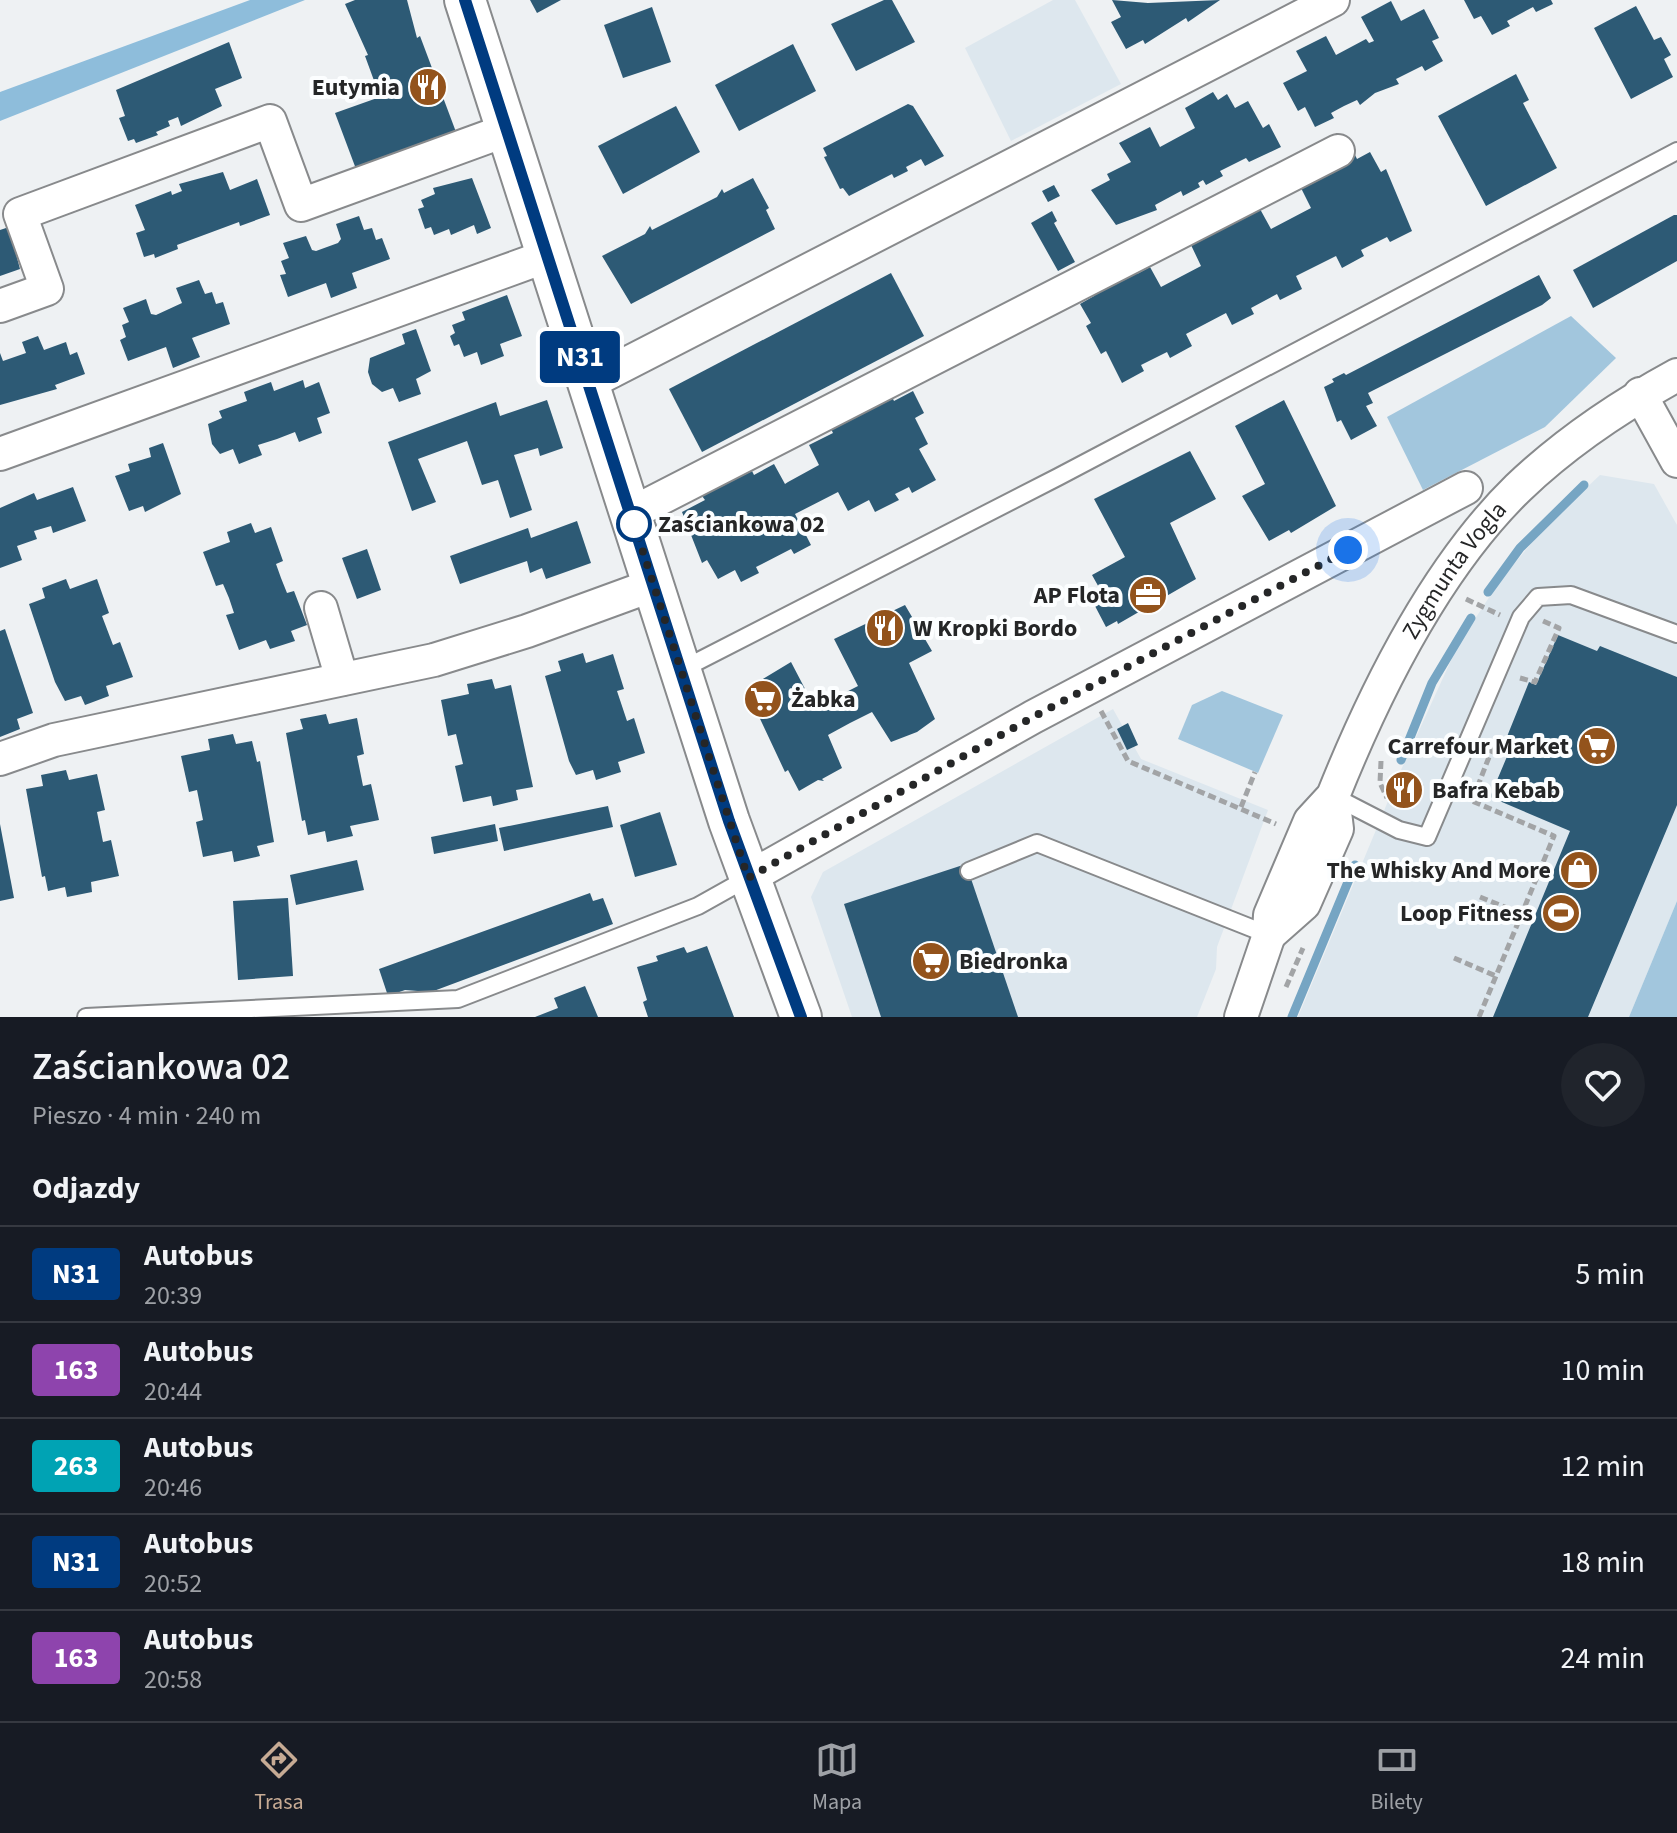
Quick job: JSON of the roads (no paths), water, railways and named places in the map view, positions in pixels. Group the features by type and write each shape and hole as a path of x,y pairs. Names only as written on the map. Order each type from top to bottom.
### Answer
{"street":[{"path":"465,0 748,878 801,1017"},
{"path":"589,383 1333,0"},
{"path":"0,306 47,289 20,214 270,121 301,205 507,130"},
{"path":"630,514 1338,151"},
{"path":"0,454 547,256"},
{"name":"Zygmunta Vogla","path":"1241,1017 1269,935 1304,904 1337,829 1333,796 1422,613 1462,554 1518,487 1578,436 1640,394 1677,375"},
{"path":"1640,394 1677,461"},
{"path":"748,878 1089,687 1466,488"},
{"path":"0,759 54,740 474,648 653,585"},
{"path":"321,608 342,679"}],"lane":[{"path":"680,670 1045,484 1677,151"},
{"path":"1333,796 1399,830 1427,837 1521,617 1538,597 1571,595 1677,634"},
{"path":"969,871 1037,843 1269,935"},
{"path":"86,1017 458,999 698,906 748,878"}],"waterway":[{"path":"1488,592 1520,548 1584,485"},
{"path":"1401,760 1432,683 1471,618"},
{"path":"1292,1017 1355,865"}],"place":[{"name":"Eutymia","path":"428,87"},
{"name":"Zaściankowa 02","path":"634,524"},
{"name":"AP Flota","path":"1148,595"},
{"name":"W Kropki Bordo","path":"885,628"},
{"name":"Żabka","path":"763,699"},
{"name":"Carrefour Market","path":"1597,746"},
{"name":"Bafra Kebab","path":"1404,790"},
{"name":"The Whisky And More","path":"1579,870"},
{"name":"Loop Fitness","path":"1561,913"},
{"name":"Biedronka","path":"931,961"}]}
